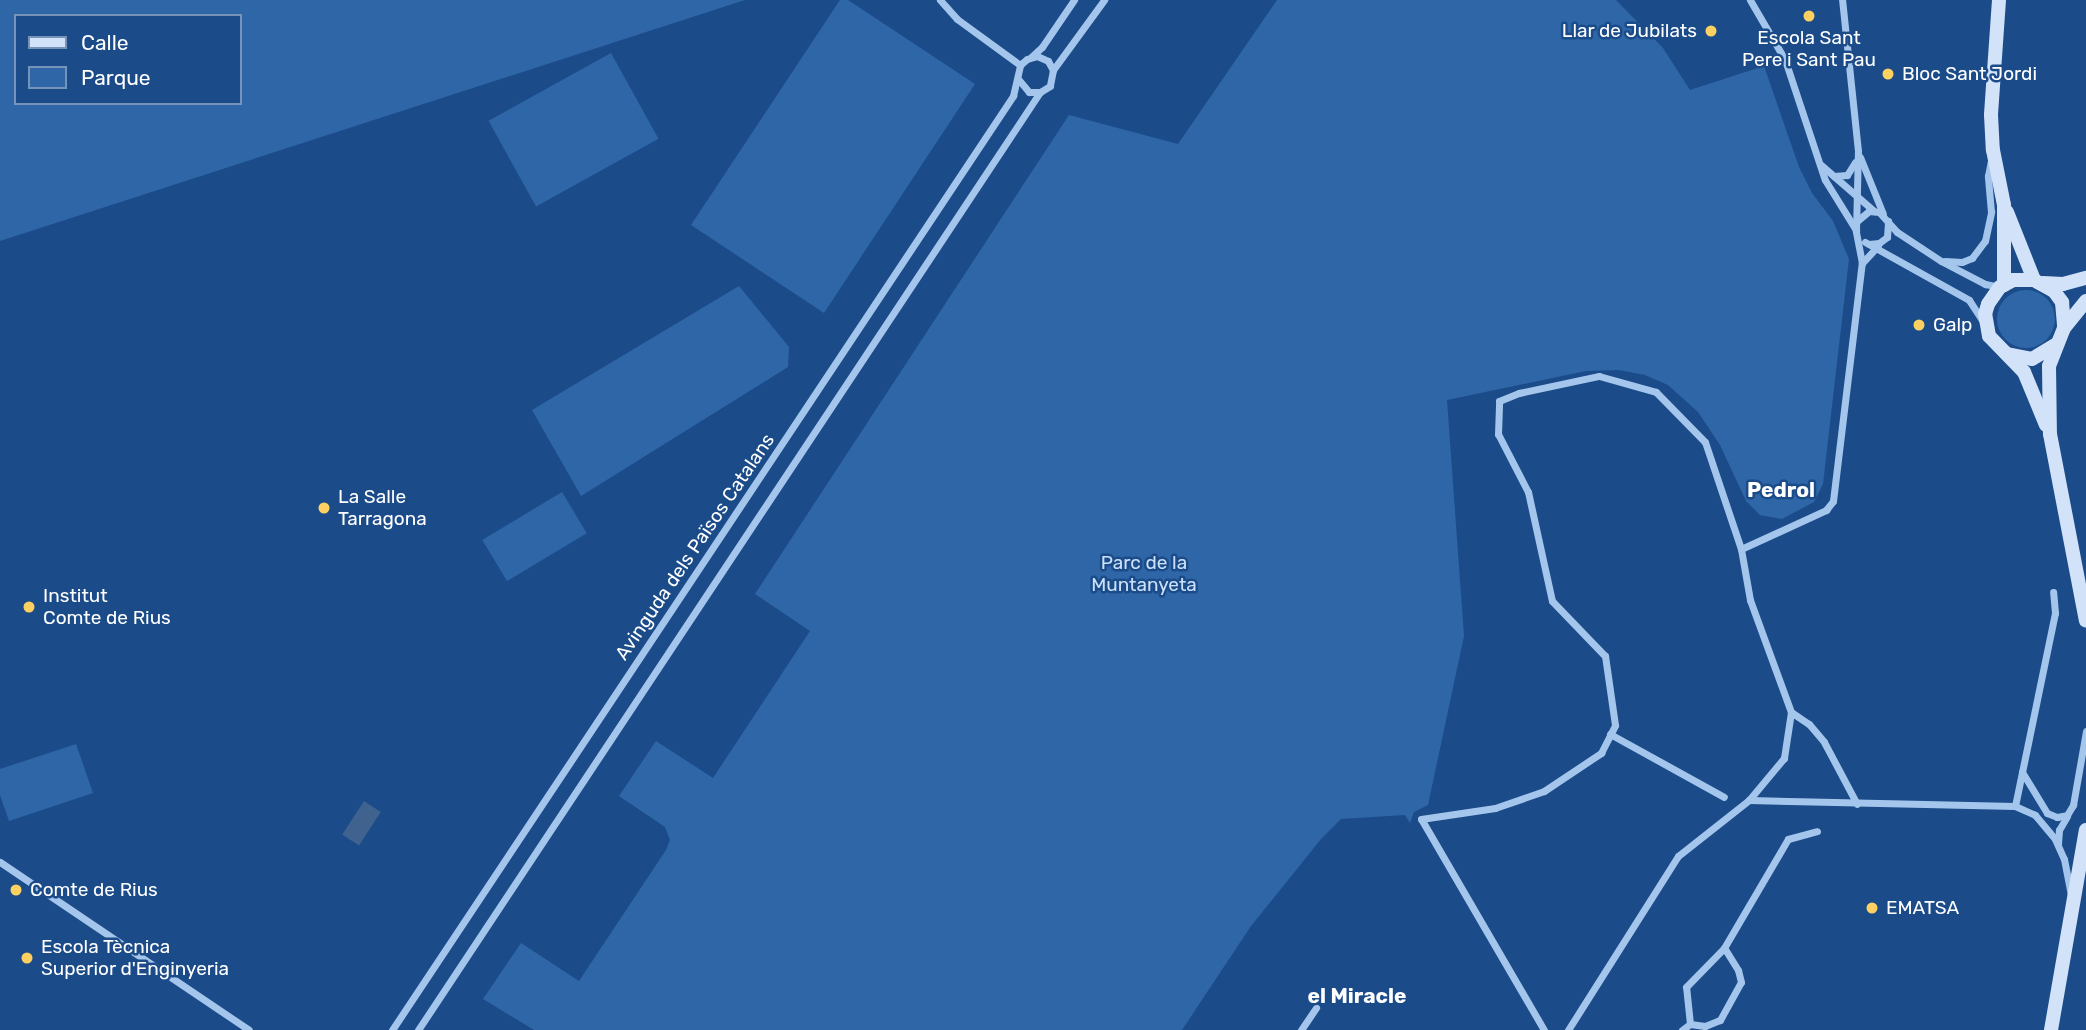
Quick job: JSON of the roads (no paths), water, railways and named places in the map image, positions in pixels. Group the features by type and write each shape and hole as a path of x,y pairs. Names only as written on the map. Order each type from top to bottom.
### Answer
{"main road":[{"path":"1999,0 1991,115 1993,150 2004,205 2002,286"},
{"path":"2004,205 2038,281 2062,302 2064,328"},
{"path":"2050,435 2024,372 1989,336 1985,324 1988,303 2002,286 2013,280 2063,284 2086,278"},
{"path":"2086,301 2064,328 2049,366 2050,435 2086,621"},
{"path":"2005,354 2032,359 2056,345"},
{"path":"2051,1030 2083,867 2086,830"}],"street":[{"path":"940,0 957,19 1020,65"},
{"path":"1074,0 1042,47 1020,65 1018,79 1024,89 1040,92 1050,86 1054,70 1104,0"},
{"path":"1750,0 1785,60 1825,180 1857,233 1865,242 1969,300 1985,324"},
{"path":"1741,549 1826,510 1833,501 1862,263 1857,233 1858,151 1842,0"},
{"path":"1031,57 1048,61 1054,70"},
{"name":"Avinguda dels Països Catalans","path":"393,1030 1007,106 1018,79"},
{"name":"Avinguda dels Països Catalans","path":"418,1030 1040,92"},
{"path":"1941,261 1962,262 1972,258 1985,241 1991,212 1988,176 1993,150"},
{"path":"1833,176 1841,177 1852,171 1858,151"},
{"path":"1858,151 1889,233 1862,263"},
{"path":"1821,165 1874,211 1885,217 1897,232 1941,261 1985,284 2002,286"},
{"path":"1857,221 1864,213 1874,211"},
{"path":"1865,242 1874,244 1883,241"},
{"path":"1544,1030 1421,819 1495,808 1544,791 1601,753 1615,725 1605,656 1552,601 1528,492 1498,434 1499,401 1519,393 1599,376 1656,392 1705,442 1741,549 1750,600 1791,712 1784,758 1749,800 1678,856 1567,1030"},
{"path":"2015,806 2055,614 2053,592"},
{"path":"1791,712 1809,724 1824,742 1857,804"},
{"path":"2058,844 2059,830 2073,805 2086,731"},
{"path":"1610,734 1724,797"},
{"path":"2021,771 2047,813 2057,817 2067,815"},
{"path":"1749,800 2015,806 2035,814 2058,844 2064,859 2073,909"},
{"path":"1690,1024 1686,987 1724,948 1788,838 1817,831"},
{"path":"0,862 249,1030"},
{"path":"1682,1030 1690,1024 1705,1026 1720,1020 1741,982 1738,970 1724,948"},
{"path":"1301,1030 1316,1008"}],"place":[{"name":"Escola Sant Pere i Sant Pau","path":"1809,16"},
{"name":"Llar de Jubilats","path":"1711,31"},
{"name":"Bloc Sant Jordi","path":"1888,74"},
{"name":"Galp","path":"1919,325"},
{"name":"La Salle Tarragona","path":"324,508"},
{"name":"Institut Comte de Rius","path":"29,607"},
{"name":"Comte de Rius","path":"16,890"},
{"name":"EMATSA","path":"1872,908"},
{"name":"Escola Tècnica Superior d'Enginyeria","path":"27,958"}],"district":[{"name":"Pedrol","path":"1781,490"},
{"name":"el Miracle","path":"1357,996"}],"park label":[{"name":"Parc de la Muntanyeta","path":"1144,574"}]}
